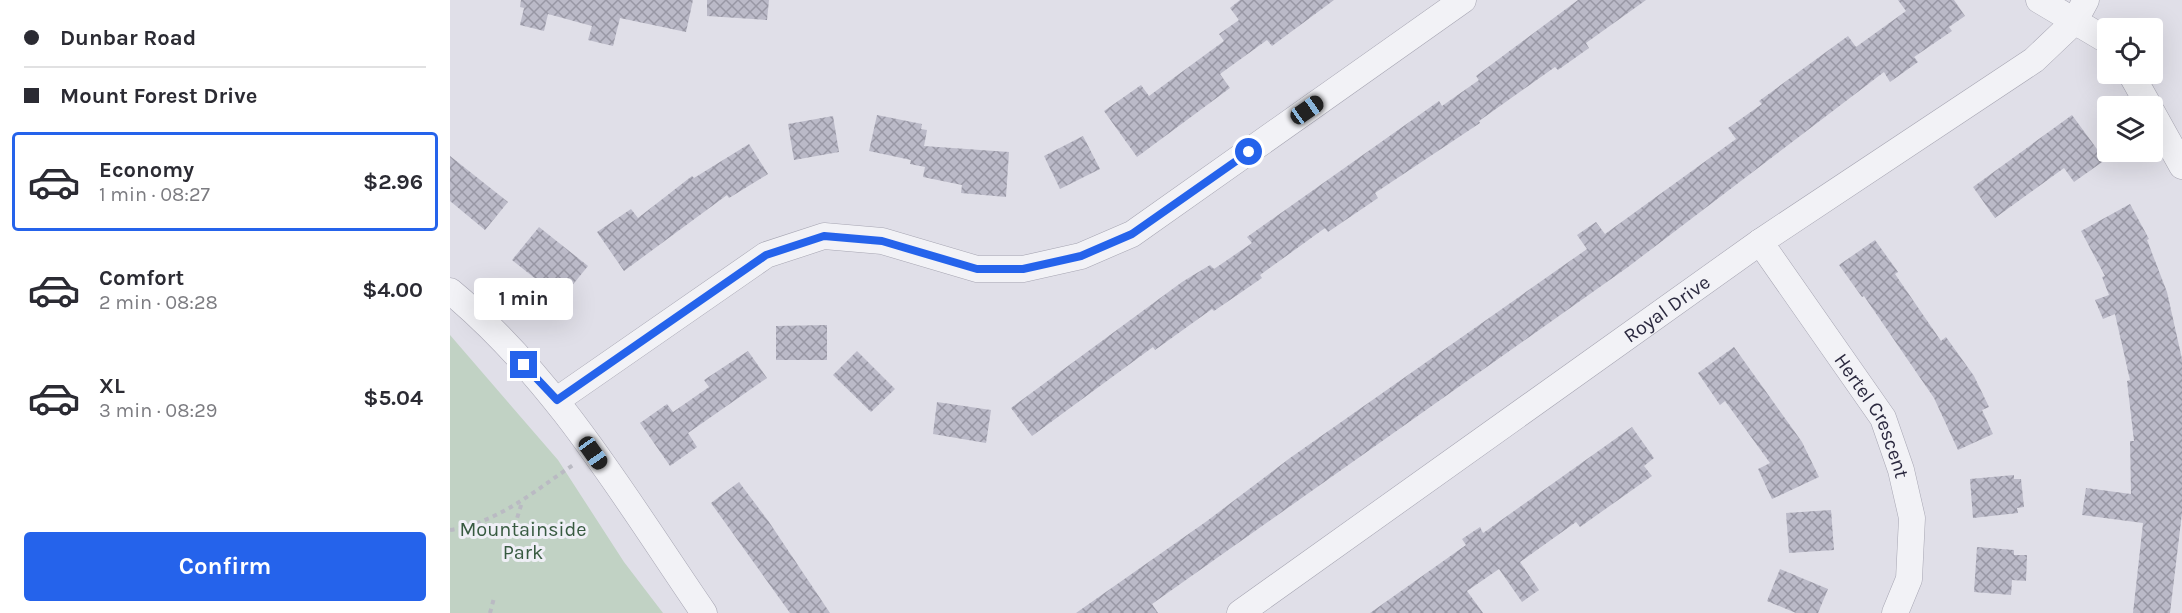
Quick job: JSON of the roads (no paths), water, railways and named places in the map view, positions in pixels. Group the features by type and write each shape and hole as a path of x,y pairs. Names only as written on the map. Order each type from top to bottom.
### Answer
{"street":[{"path":"557,400 766,255 824,236 882,241 977,269 1023,269 1081,256 1132,234 1463,0"},
{"path":"2039,0 2080,11 2097,29"},
{"name":"Royal Drive","path":"1240,613 1760,242 2034,60 2080,11"},
{"path":"2163,132 2182,166"},
{"name":"Hertel Crescent","path":"1760,242 1883,418 1901,470 1912,518 1909,579 1895,613"},
{"path":"450,291 508,347 557,400 704,613"}],"park label":[{"name":"Mountainside Park","path":"523,540"}]}
